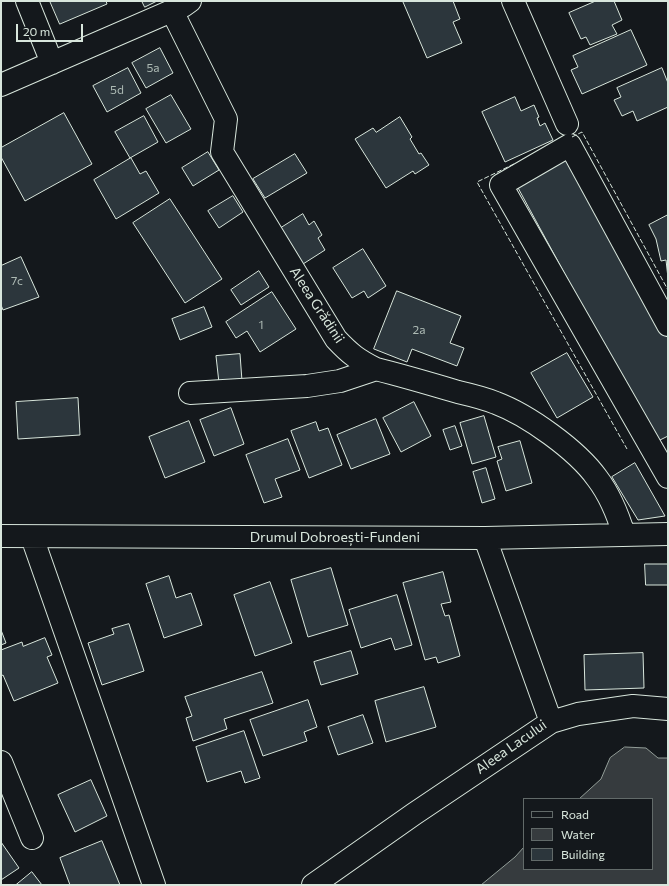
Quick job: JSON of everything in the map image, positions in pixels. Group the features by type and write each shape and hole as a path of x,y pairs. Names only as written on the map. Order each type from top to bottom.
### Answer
{"street":[{"path":"26,1 52,63"},
{"path":"512,1 567,124"},
{"name":"Aleea Grădinii","path":"1,85 181,6 226,119 222,152 336,339 350,354 376,369 496,403 516,412 548,432 575,454 597,477 612,501 624,535"},
{"path":"668,325 570,144 501,185 662,451 668,477"},
{"path":"190,392 314,385 340,381 376,369"},
{"name":"Drumul Dobroești-Fundeni","path":"1,536 485,538 668,534"},
{"path":"32,537 154,885"},
{"name":"Aleea Lacului","path":"313,885 414,814 551,722 485,538"},
{"path":"551,722 578,714 633,706 668,709"},
{"path":"1,762 32,838"}],"water":[{"path":"625,747 646,748 658,758 668,758 668,885 481,885 515,857 523,848 523,870 653,870 653,798 580,798 601,779 610,758"}],"building":[{"path":"50,1 106,1 107,4 60,24"},
{"path":"142,1 157,1 145,7"},
{"path":"453,1 460,19 453,22 462,43 427,58 403,2"},
{"path":"596,1 614,1 622,20 612,25 617,34 590,45 586,37 581,39 569,13"},
{"path":"631,30 647,65 582,94 571,70 578,67 573,56"},
{"path":"160,48 173,73 146,88 132,63"},
{"path":"128,68 141,93 107,112 93,86"},
{"path":"662,68 668,83 668,107 637,121 633,111 622,116 614,100 621,97 617,88"},
{"path":"171,95 191,129 166,143 146,109"},
{"path":"515,97 521,111 534,105 539,117 537,118 540,126 545,123 553,140 505,162 482,112"},
{"path":"64,113 92,164 25,201 1,157 1,148"},
{"path":"144,116 158,142 130,158 115,132"},
{"path":"400,117 412,137 410,139 419,154 421,153 429,165 415,174 413,171 386,188 355,139 373,128 376,132"},
{"path":"208,152 219,170 193,186 182,168"},
{"path":"295,154 307,173 265,198 253,179"},
{"path":"570,157 668,337 668,436 656,442 517,186"},
{"path":"131,158 140,174 146,171 159,193 116,219 94,180"},
{"path":"233,196 243,212 219,228 208,211"},
{"path":"170,199 222,279 185,303 133,223"},
{"path":"303,214 309,225 314,221 322,235 318,238 325,250 303,264 281,228"},
{"path":"668,215 668,278 666,260 661,261 656,239 649,225"},
{"path":"363,249 386,286 368,298 364,291 352,298 333,268"},
{"path":"21,257 39,297 3,310 1,305 1,266"},
{"path":"259,271 269,287 241,305 231,290"},
{"path":"397,291 461,316 450,343 464,348 457,366 412,349 407,362 374,349"},
{"path":"272,292 296,329 260,352 247,331 236,338 226,322"},
{"path":"204,307 212,327 180,340 172,319"},
{"path":"567,353 593,397 557,418 531,373"},
{"path":"240,354 242,381 219,383 216,356"},
{"path":"78,398 80,435 18,439 16,402"},
{"path":"414,402 431,436 401,452 383,418"},
{"path":"231,408 244,444 214,456 200,420"},
{"path":"484,416 496,457 472,464 460,423"},
{"path":"376,419 390,454 351,469 337,435"},
{"path":"189,421 205,462 165,478 149,437"},
{"path":"316,422 319,431 328,428 342,465 309,478 291,431"},
{"path":"455,426 462,446 450,450 443,430"},
{"path":"288,439 300,470 275,479 282,497 264,503 246,455"},
{"path":"520,441 532,483 506,491 497,461 502,459 498,447"},
{"path":"635,463 665,516 638,520 612,477"},
{"path":"486,468 495,499 482,503 473,472"},
{"path":"645,564 668,564 668,585 646,585"},
{"path":"331,568 348,625 308,637 291,580"},
{"path":"443,572 451,602 441,604 445,616 449,615 460,656 438,663 436,657 425,660 403,583"},
{"path":"169,576 176,598 191,593 202,625 164,638 146,584"},
{"path":"270,582 292,643 255,656 234,595"},
{"path":"397,595 412,645 395,650 391,638 361,648 349,610"},
{"path":"129,624 144,671 102,685 88,643 114,634 112,629"},
{"path":"1,630 6,643 1,645"},
{"path":"45,638 52,655 47,657 58,683 14,701 3,675 1,676 1,650 22,642 23,646"},
{"path":"351,651 358,674 321,685 314,662"},
{"path":"643,653 644,688 585,690 584,655"},
{"path":"262,672 273,703 224,719 227,729 193,741 186,718 192,716 185,697"},
{"path":"424,687 436,727 386,742 375,701"},
{"path":"308,700 317,727 304,732 307,741 263,756 250,720"},
{"path":"363,715 373,743 338,755 328,727"},
{"path":"244,731 260,778 245,783 241,771 207,782 196,747"},
{"path":"91,780 107,816 75,832 58,795"},
{"path":"102,841 120,885 70,885 60,858"},
{"path":"1,842 19,868 1,880"},
{"path":"32,872 42,885 16,885"}],"fence":[{"path":"572,137 582,132 668,290"},
{"path":"514,164 477,182 627,449"}]}
